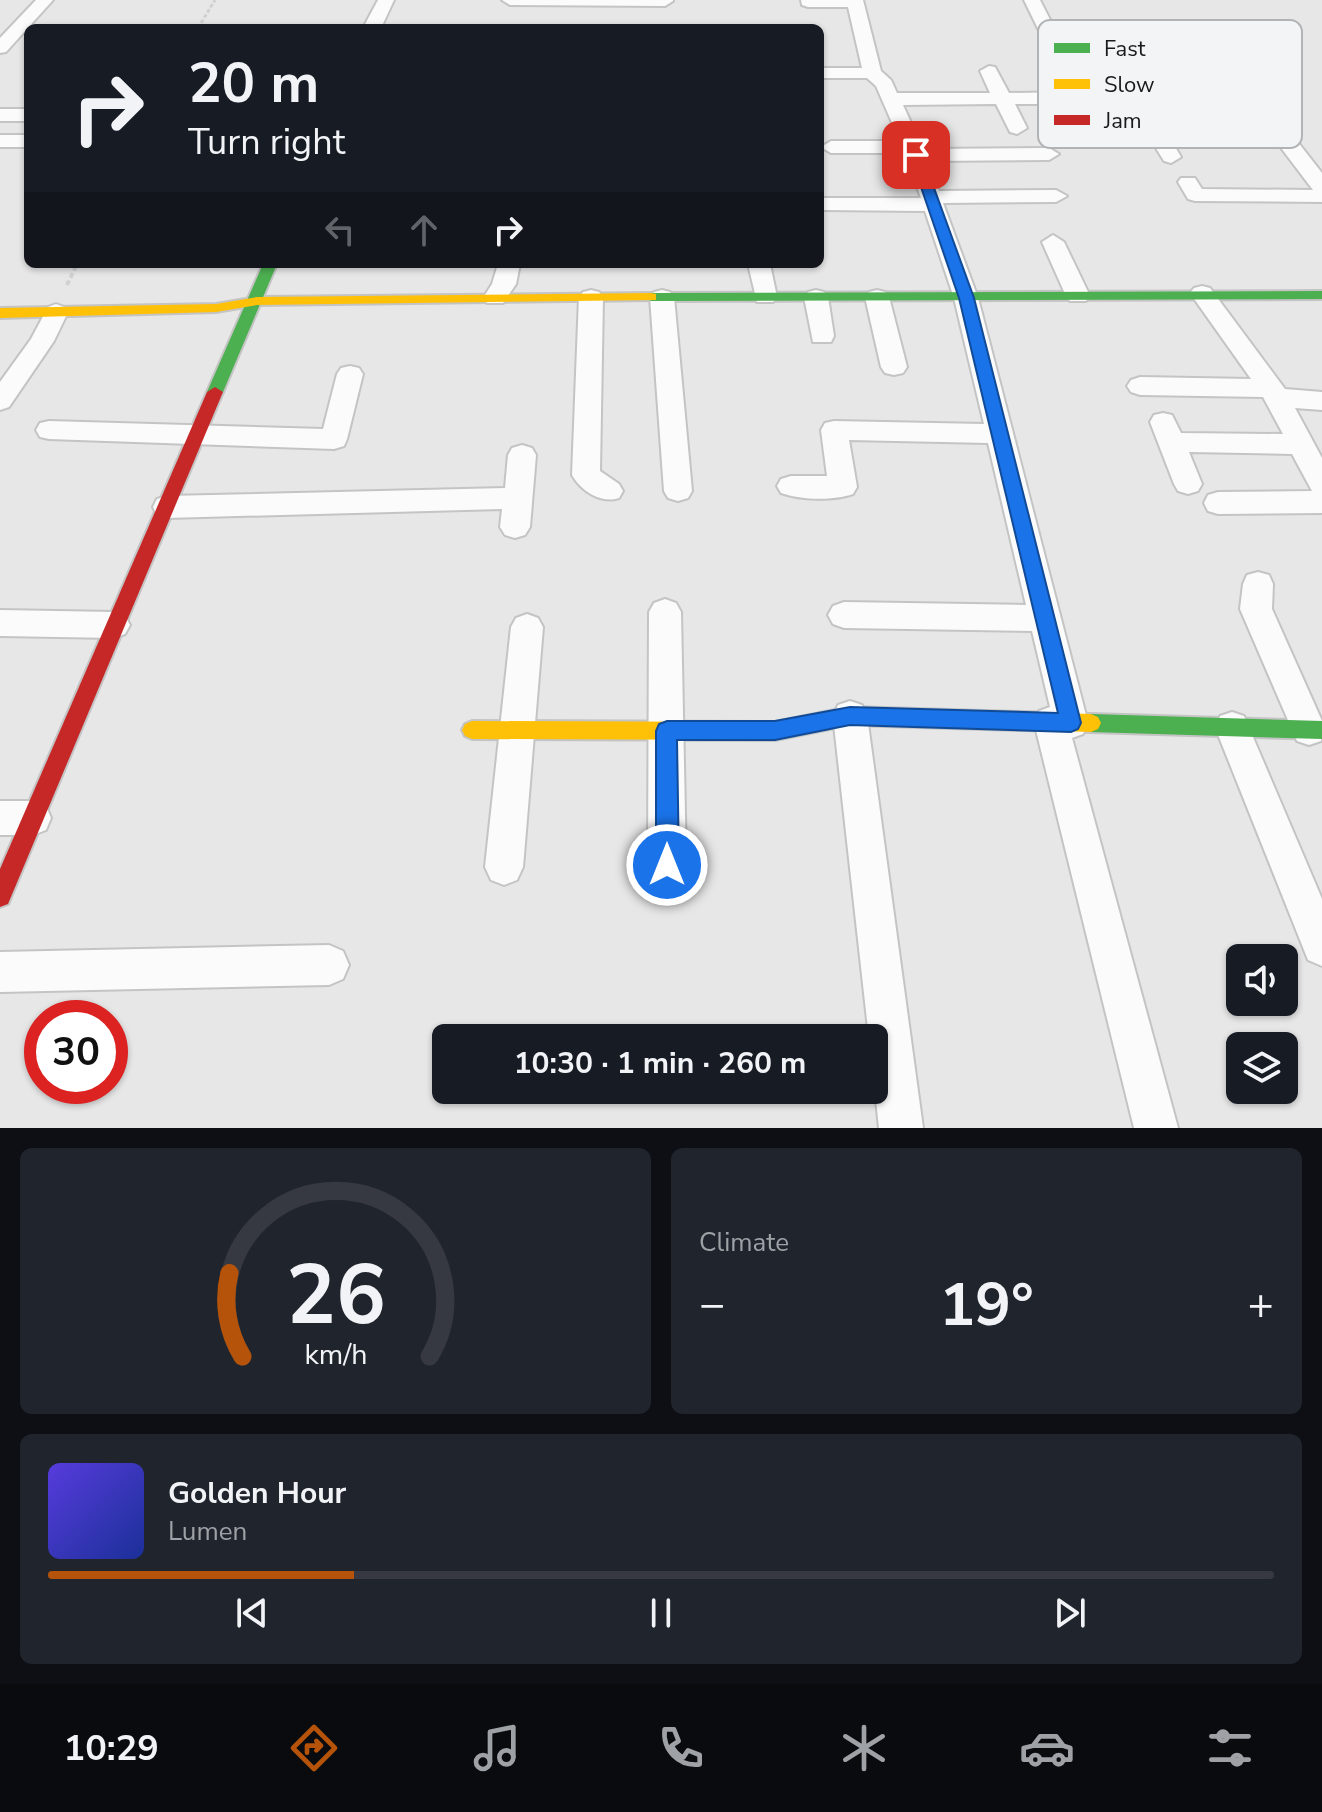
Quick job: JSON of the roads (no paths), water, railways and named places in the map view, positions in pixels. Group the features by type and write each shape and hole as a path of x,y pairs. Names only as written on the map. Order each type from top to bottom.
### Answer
{"street":[{"path":"0,48 45,0"},
{"path":"374,24 386,0"},
{"path":"1032,0 1042,20"},
{"path":"508,5 665,1"},
{"path":"808,2 856,1 872,73 884,84 914,151 966,298 1045,618 1061,722 1156,1128"},
{"path":"989,71 1017,128"},
{"path":"824,73 872,73"},
{"path":"891,99 1038,99"},
{"path":"0,115 24,115"},
{"path":"0,141 24,141"},
{"path":"831,147 1049,154"},
{"path":"1166,148 1171,157"},
{"path":"1292,148 1322,187"},
{"path":"1188,182 1195,195 1322,196"},
{"path":"824,204 1056,196"},
{"path":"1053,242 1078,296"},
{"path":"0,896 16,818 114,625 257,301 269,268"},
{"path":"495,298 504,284 508,268"},
{"path":"760,268 765,297"},
{"path":"1202,293 1274,393 1322,484"},
{"path":"0,313 216,308 257,301 591,297 966,298 1202,293 1322,295"},
{"path":"591,297 586,475 609,491"},
{"path":"662,297 678,491"},
{"path":"816,297 822,336"},
{"path":"877,297 894,367"},
{"path":"0,401 42,341 56,312"},
{"path":"49,430 334,439 350,374"},
{"path":"1140,386 1274,393 1322,401"},
{"path":"791,486 843,487 834,430 999,434"},
{"path":"1188,484 1168,432 1301,444"},
{"path":"167,507 517,512 522,455"},
{"path":"1218,503 1322,502"},
{"path":"472,730 775,731 850,716 1316,730 1256,609 1258,584"},
{"path":"665,612 667,865"},
{"path":"844,615 1045,618"},
{"path":"0,623 114,625"},
{"path":"504,867 527,627"},
{"path":"850,716 901,1128"},
{"path":"1232,727 1322,946"},
{"path":"0,972 329,965"}]}
